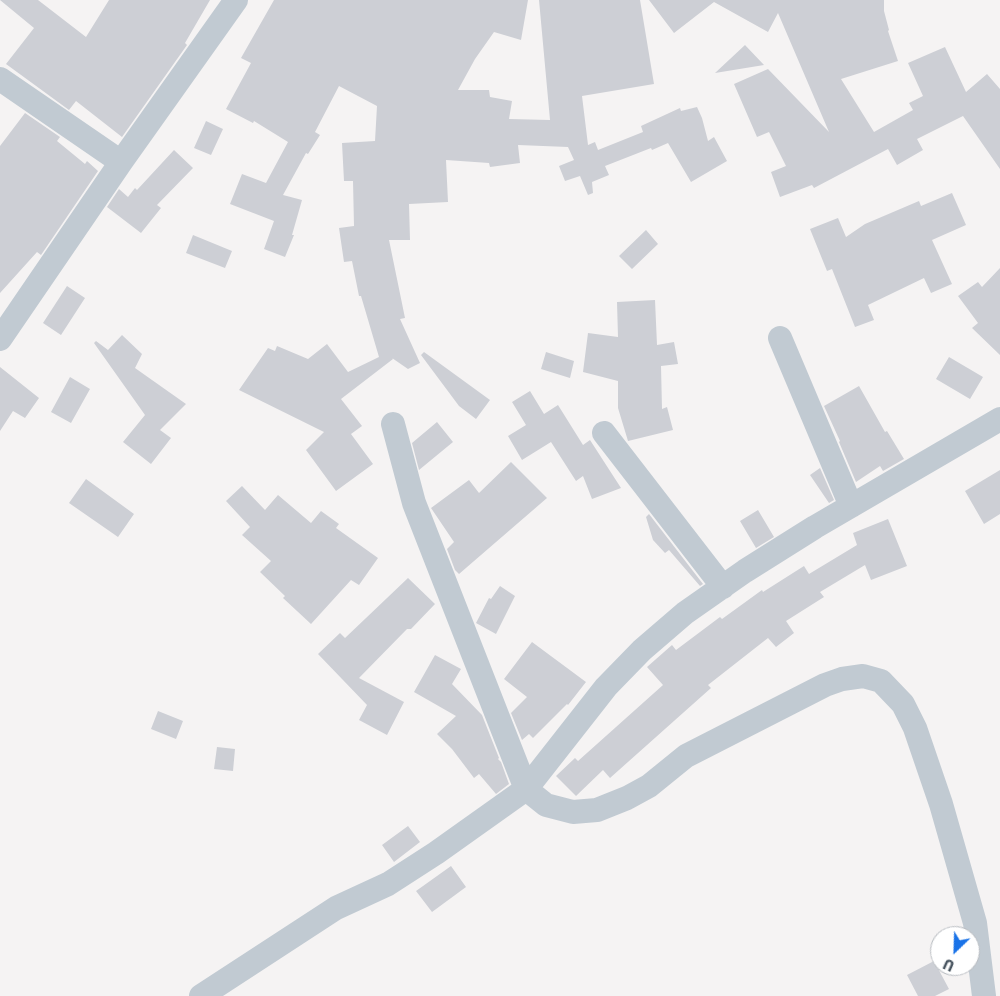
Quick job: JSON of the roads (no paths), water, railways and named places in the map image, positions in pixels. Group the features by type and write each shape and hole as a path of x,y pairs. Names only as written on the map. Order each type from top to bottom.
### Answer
{"street":[{"path":"0,339 121,162 236,0"},
{"path":"0,80 121,162"},
{"path":"780,338 851,506"},
{"path":"201,996 336,908 388,884 436,853 526,789 606,687 642,650 685,612 815,527 1000,419"},
{"path":"393,424 414,503 526,789 546,805 573,812 598,810 627,798 648,786 686,756 825,685 842,679 863,676 881,681 903,704 915,728 941,804 975,923 984,996"},
{"path":"604,433 723,587"}]}
